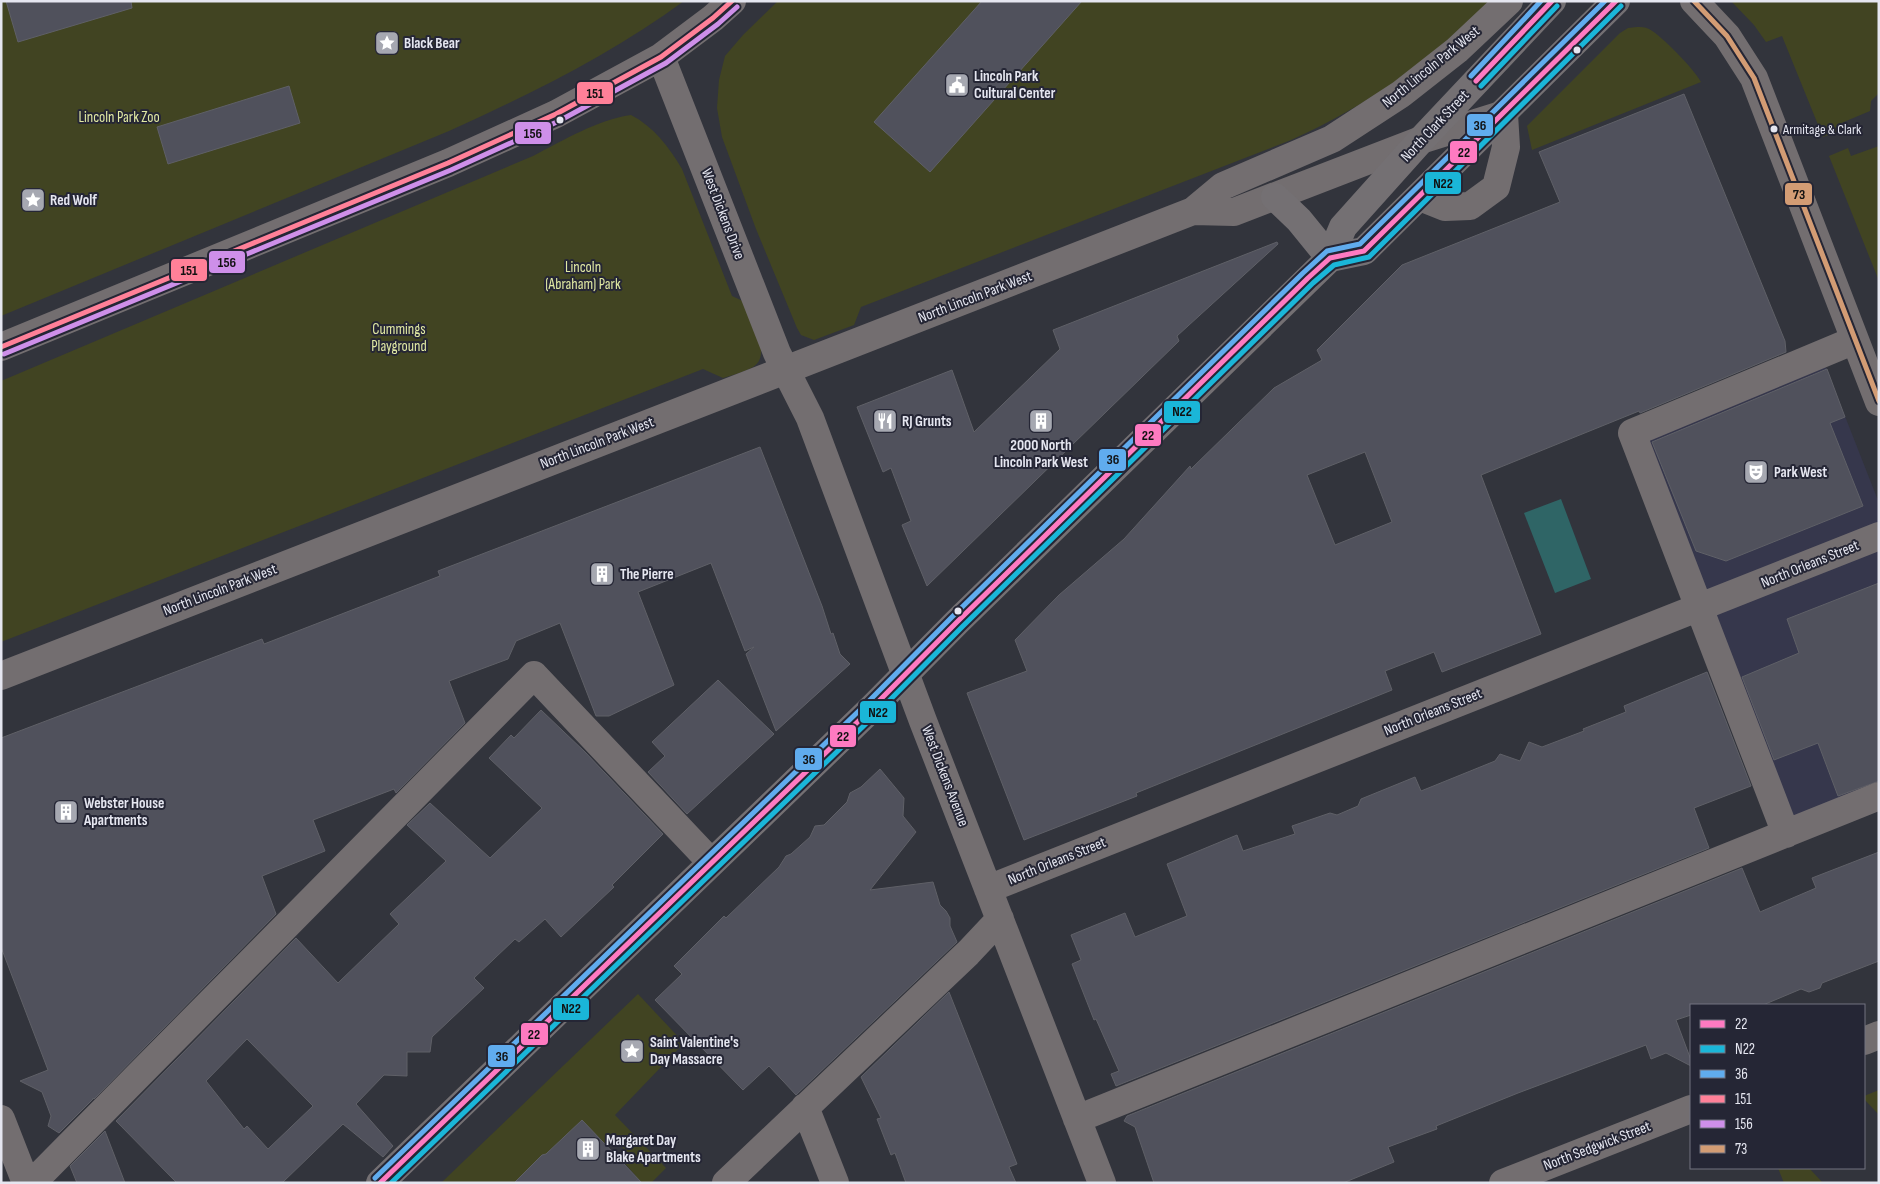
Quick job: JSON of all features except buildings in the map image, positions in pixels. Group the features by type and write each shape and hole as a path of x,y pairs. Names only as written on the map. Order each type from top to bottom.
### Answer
{"main road":[{"name":"North Clark Street","path":"380,1183 906,674 1330,258 1343,227 1421,140 1552,1"},
{"path":"1275,197 1299,220 1330,258 1364,251 1616,1"}],"street":[{"path":"1,347 492,144 573,106 661,57 732,1"},
{"name":"North Lincoln Park West","path":"1,676 1193,211 1223,186 1332,139 1385,105 1456,50 1509,1"},
{"path":"1694,1 1727,36 1754,78 1855,340 1876,386"},
{"name":"West Dickens Drive","path":"661,57 777,353 786,370"},
{"path":"1420,197 1445,207 1470,206 1496,187 1506,147 1504,114"},
{"name":"North Lincoln Park West","path":"1193,211 1234,212 1421,140 1504,114"},
{"path":"1786,834 1632,433 1855,340"},
{"name":"West Dickens Avenue","path":"786,370 810,418 988,889 1102,1183"},
{"name":"North Orleans Street","path":"988,889 1879,536"},
{"path":"32,1183 534,675 711,862"},
{"path":"1077,1119 1879,796"},
{"path":"726,1183 968,953 1000,919"},
{"path":"1865,1041 1879,1035"},
{"path":"805,1107 835,1183"},
{"name":"North Sedgwick Street","path":"1503,1183 1690,1109"},
{"path":"1,1119 26,1183"}],"shaded area":[{"path":"1823,360 1879,503 1879,804 1795,838 1639,435"},
{"path":"1561,499 1591,579 1555,593 1524,513"}],"green space":[{"name":"Lincoln Park Zoo","path":"1,1 684,1 600,56 480,117 1,316"},
{"path":"778,1 1493,1 1423,62 1373,96 1319,127 1291,140 861,307 854,325 814,340 801,335 797,328 756,229 722,137 717,108 719,80 725,56 743,35"},
{"path":"1731,1 1879,1 1879,93 1871,101 1870,111 1839,124 1842,130 1823,137 1782,36 1766,42 1754,25"},
{"path":"1628,28 1649,29 1661,38 1685,62 1701,82 1532,150 1527,126 1620,33"},
{"name":"Lincoln (Abraham) Park","path":"631,115 654,132 666,145 682,169 732,296 747,303 757,328 761,346 761,355 753,367 723,378 703,369 1,642 1,381 533,156 593,126"},
{"path":"1879,146 1879,281 1829,156 1848,148 1851,156"},
{"path":"638,994 684,1043 615,1115 666,1168 651,1183 630,1183 636,1176 621,1159 627,1152 613,1138 606,1145 582,1120 546,1154 542,1155 516,1183 441,1183"},
{"path":"1879,1090 1879,1115 1865,1100 1865,1096"},
{"path":"1778,1169 1810,1169 1823,1183 1784,1183"}],"transit line":[{"name":"151","path":"1,347 448,163 556,114 661,57 713,18 732,1"},
{"name":"36","path":"1471,76 1541,1"},
{"name":"22","path":"1476,81 1552,1"},
{"name":"36","path":"375,1178 867,703 952,617 1303,273 1327,251 1360,244 1605,1"},
{"name":"22","path":"380,1183 872,708 957,622 1308,278 1330,258 1364,251 1616,1"},
{"name":"73","path":"1694,1 1727,36 1754,78 1879,401"},
{"name":"N22","path":"1481,86 1557,6"},
{"name":"N22","path":"391,1183 877,713 962,627 1313,283 1334,265 1369,257 1621,6"},
{"name":"156","path":"4,354 451,170 559,121 666,63 718,24 737,7"}],"place":[{"name":"Black Bear","path":"387,43"},
{"name":"Lincoln Park Cultural Center","path":"957,85"},
{"name":"Armitage & Clark","path":"1774,129"},
{"name":"Red Wolf","path":"33,200"},
{"name":"RJ Grunts","path":"885,421"},
{"name":"2000 North Lincoln Park West","path":"1041,421"},
{"name":"Park West","path":"1756,472"},
{"name":"The Pierre","path":"602,574"},
{"name":"Webster House Apartments","path":"66,812"},
{"name":"Saint Valentine's Day Massacre","path":"632,1051"},
{"name":"Margaret Day Blake Apartments","path":"588,1149"}],"park label":[{"name":"Cummings Playground","path":"399,338"}]}
